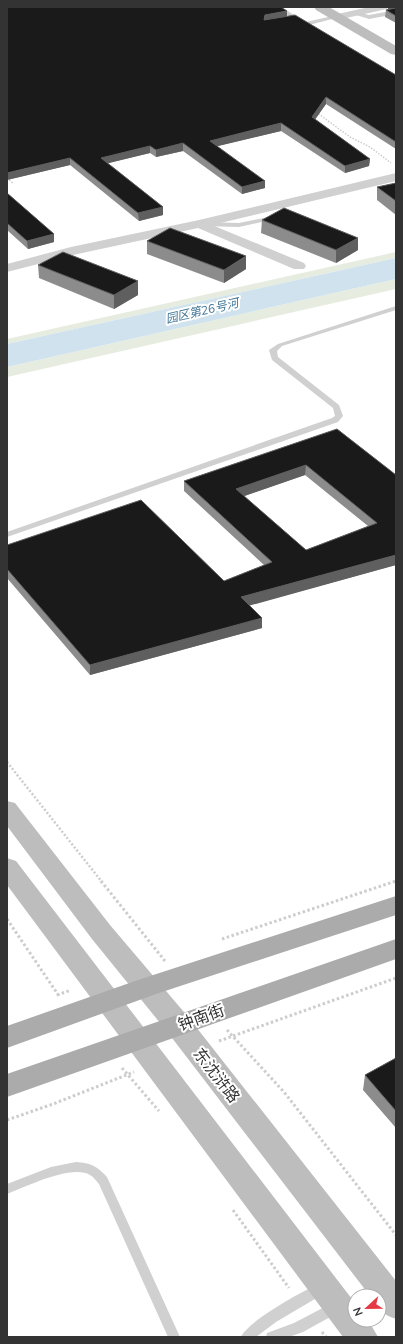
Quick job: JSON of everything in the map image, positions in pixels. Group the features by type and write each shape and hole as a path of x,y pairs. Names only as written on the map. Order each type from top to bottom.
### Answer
{"main road":[{"path":"320,7 396,51"},
{"name":"东沈浒路","path":"7,809 101,932 179,1026 396,1305"},
{"path":"7,867 362,1337"},
{"path":"7,1037 147,987 396,905"},
{"name":"钟南街","path":"7,1086 396,949"}],"street":[{"path":"337,17 383,7"},
{"path":"7,268 71,251 199,224 396,177"},
{"path":"199,224 299,266"}],"lane":[{"path":"277,7 305,24 337,17"},
{"path":"353,13 369,17 396,12"},
{"path":"288,20 296,18"},
{"path":"199,224 239,225 278,217"},
{"path":"7,535 335,420 339,416 336,407 275,358 273,350 280,345 396,308"},
{"path":"7,1189 67,1168 80,1166 94,1171 103,1181 174,1337"},
{"path":"247,1337 252,1332 299,1302 331,1296"},
{"path":"272,1337 298,1328 313,1320 331,1296"}],"path":[{"path":"316,112 350,137 370,146 396,167"},
{"path":"7,178 14,184"},
{"path":"7,919 36,959 58,995 74,1013"},
{"path":"107,1051 163,1115"},
{"path":"229,1204 299,1302"},
{"path":"313,1320 326,1337"}],"shaded area":[{"path":"396,252 396,258 7,344 7,339"},
{"path":"396,279 396,289 7,377 7,367"}],"water":[{"name":"园区第26号河","path":"396,258 396,279 7,367 7,344"}],"building":[{"path":"7,7 281,7 287,11 265,15 264,20 295,15 396,75 396,142 326,97 312,117 370,159 345,166 281,123 210,141 265,181 242,187 183,143 156,150 150,146 101,158 163,207 138,213 70,158 7,173"},
{"path":"396,8 396,16 386,10"},
{"path":"396,183 396,201 377,187"},
{"path":"7,193 54,234 27,241 7,223"},
{"path":"284,208 358,238 336,250 262,220"},
{"path":"170,228 246,256 224,270 147,241"},
{"path":"63,252 138,281 114,295 38,265"},
{"path":"337,429 396,475 396,555 241,597 262,618 90,665 7,569 7,545 141,500 224,581 272,562 184,481","holes":["306,465 377,523 306,550 236,489"]},
{"path":"396,1058 396,1111 365,1075"}]}
